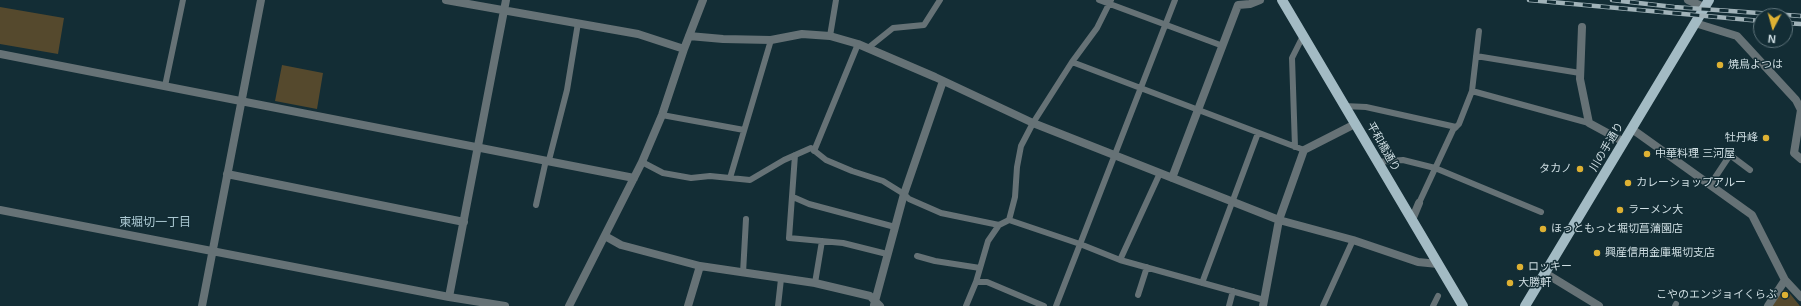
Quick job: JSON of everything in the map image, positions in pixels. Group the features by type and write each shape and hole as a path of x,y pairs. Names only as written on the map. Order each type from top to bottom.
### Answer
{"main road":[{"name":"平和橋通り","path":"1282,0 1463,306"},
{"name":"川の手通り","path":"1524,306 1706,4"}],"street":[{"path":"202,306 262,0"},
{"path":"446,0 638,34 684,49"},
{"path":"449,298 506,0"},
{"path":"569,306 642,162 662,115 684,49 703,0"},
{"path":"1172,178 1238,5 1250,4 1260,0"},
{"path":"1688,0 1706,4"},
{"path":"1695,23 1737,36 1798,100 1801,110 1794,153 1801,159"},
{"path":"1582,27 1580,72 1589,123 1624,142"},
{"path":"689,36 723,39 772,40 802,34 830,36 858,44 943,81 1033,123 1279,220 1353,240 1418,262 1438,264"},
{"path":"0,54 634,178"},
{"path":"877,304 888,254 904,194 943,81"},
{"path":"1263,303 1279,220 1304,150 1355,124"},
{"path":"1632,129 1752,215 1785,280 1801,297"},
{"path":"227,174 464,222"},
{"path":"1412,220 1419,203"},
{"path":"0,210 484,305 505,306"},
{"path":"605,236 621,245 700,266 815,283 870,296 877,304"},
{"path":"688,306 700,266"},
{"path":"1545,273 1599,306"},
{"path":"1768,306 1785,280"}],"lane":[{"path":"165,86 183,0"},
{"path":"830,36 836,0"},
{"path":"868,48 893,28 924,25 940,0"},
{"path":"1100,0 1110,2 1223,46"},
{"path":"1056,306 1175,0"},
{"path":"1009,220 1015,197 1017,167 1021,146 1033,123 1072,62 1098,28 1110,2"},
{"path":"536,205 567,90 578,23"},
{"path":"1419,203 1453,130 1459,124 1472,91 1479,31"},
{"path":"1295,147 1292,58 1303,36"},
{"path":"730,178 772,40"},
{"path":"814,151 858,44"},
{"path":"1476,56 1580,72"},
{"path":"1072,62 1304,150"},
{"path":"1472,91 1589,123"},
{"path":"1344,106 1366,107 1456,127"},
{"path":"662,115 744,130"},
{"path":"1202,282 1258,133"},
{"path":"642,162 663,173 691,178 710,176 750,180 795,155 811,148 826,160 852,171 883,181 904,194 909,200 941,213 999,225"},
{"path":"795,155 789,238 843,243 888,254"},
{"path":"1710,185 1730,155 1750,170"},
{"path":"1377,162 1403,160 1435,168 1540,212"},
{"path":"1120,260 1160,173"},
{"path":"793,197 809,204 895,227"},
{"path":"743,273 746,219"},
{"path":"966,306 976,282 988,241 999,225 1009,220 1080,244 1120,260 1233,291 1263,303"},
{"path":"1323,306 1353,240"},
{"path":"815,283 822,241"},
{"path":"917,256 935,261 980,268"},
{"path":"1138,295 1147,267"},
{"path":"778,306 781,279"},
{"path":"976,282 987,282 1044,306"},
{"path":"1229,306 1233,291"},
{"path":"1433,306 1438,296"}],"shaded area":[{"path":"0,7 64,18 58,54 0,44"},
{"path":"282,65 323,73 317,109 275,101"},
{"name":"こやのエンジョイくらぶ","path":"1782,290 1787,290 1800,306 1771,306"}],"railway":[{"path":"1529,0 1753,20"},
{"path":"1612,0 1674,7 1801,16"},
{"path":"1793,24 1801,24"}],"place":[{"name":"焼鳥よつは","path":"1720,65"},
{"name":"牡丹峰","path":"1766,138"},
{"name":"中華料理 三河屋","path":"1647,154"},
{"name":"タカノ","path":"1580,169"},
{"name":"カレーショップアルー","path":"1628,183"},
{"name":"ラーメン大","path":"1620,210"},
{"name":"ほっともっと堀切菖蒲園店","path":"1543,229"},
{"name":"興産信用金庫堀切支店","path":"1597,253"},
{"name":"ロッキー","path":"1520,267"},
{"name":"大勝軒","path":"1510,283"},
{"name":"こやのエンジョイくらぶ","path":"1785,295"}],"district":[{"name":"東堀切一丁目","path":"155,223"}]}
